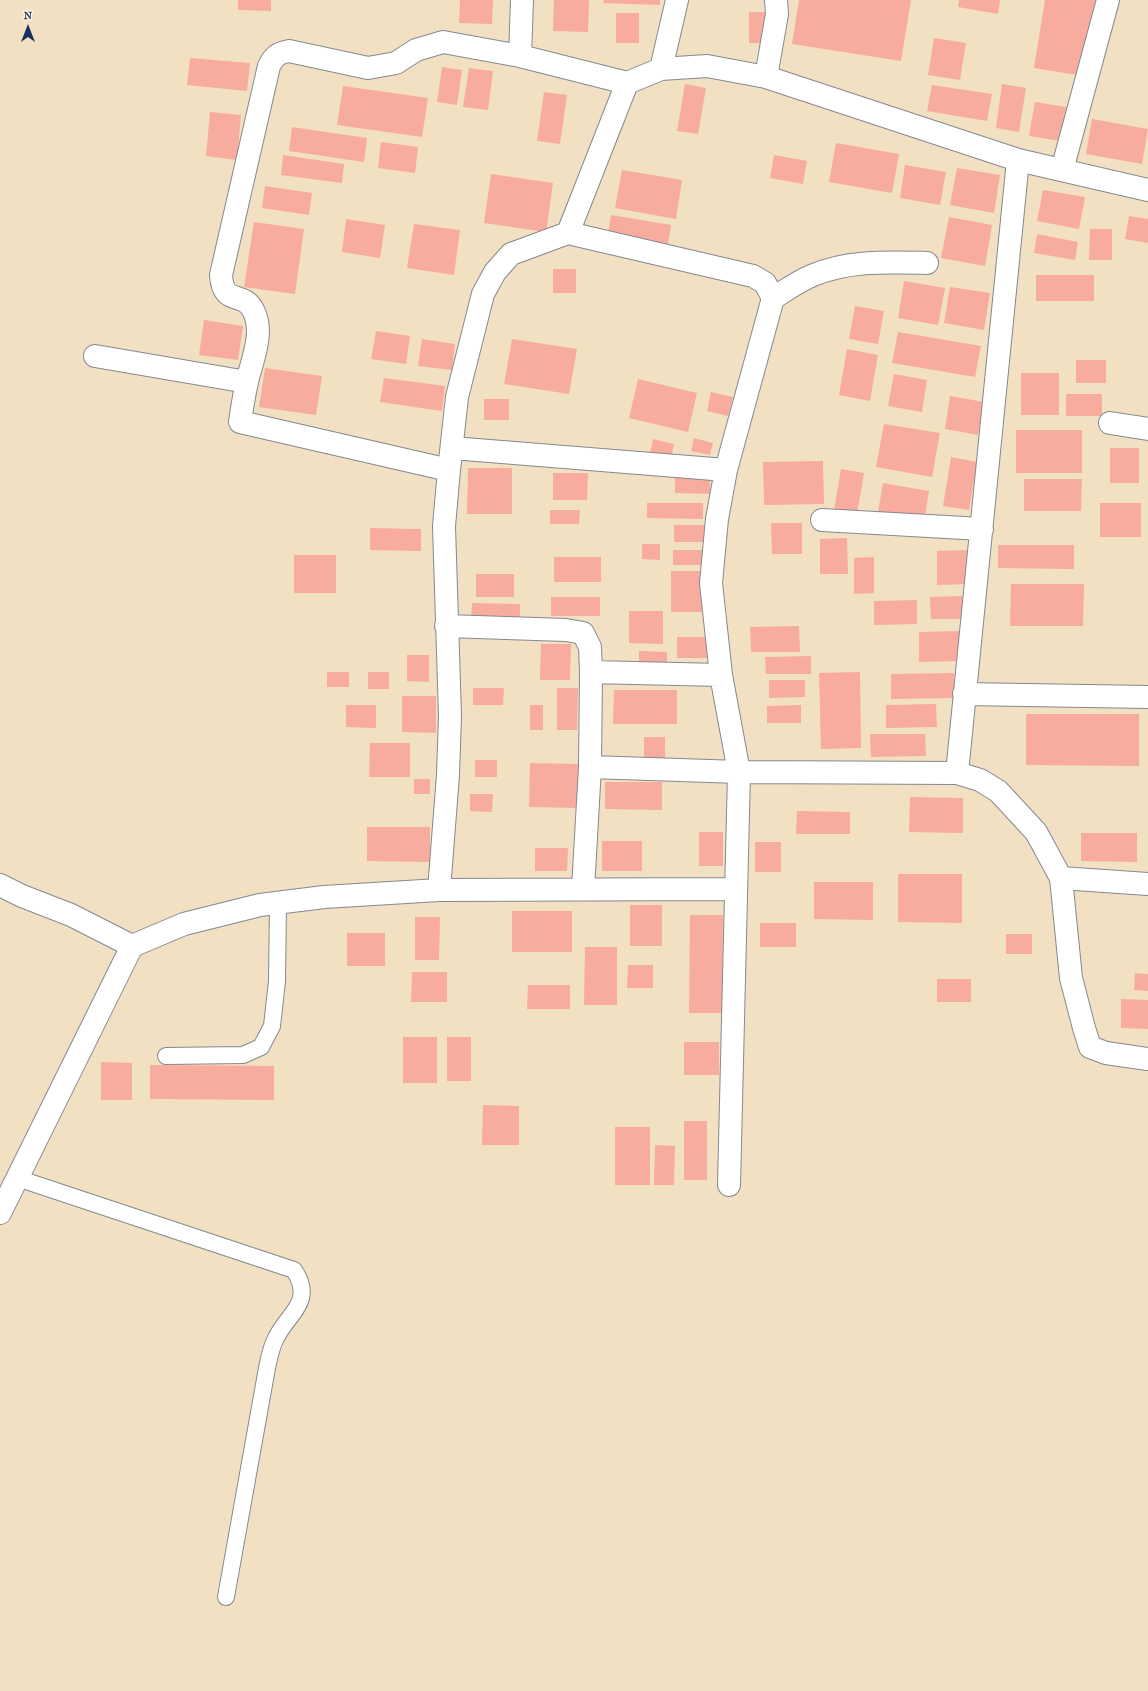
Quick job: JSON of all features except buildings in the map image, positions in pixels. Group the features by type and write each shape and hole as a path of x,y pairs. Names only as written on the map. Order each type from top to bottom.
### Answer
{"street":[{"path":"520,56 522,0"},
{"path":"661,69 677,0"},
{"path":"766,77 777,14 776,0"},
{"path":"1062,170 1108,0"},
{"path":"449,470 240,422 256,344 257,321 253,310 247,302 227,294 222,287 221,275 269,66 273,58 280,53 289,52 368,68 396,64 416,50 443,42 520,56 626,83 661,69 707,66 766,77 1018,160 1148,190"},
{"path":"568,232 626,83"},
{"path":"957,773 1018,160"},
{"path":"439,890 448,775 450,716 444,526 457,397 483,294 495,272 511,254 568,232 753,276 765,283 773,298 726,470 717,519 711,583 721,675 738,772 729,1185"},
{"path":"773,298 811,276 849,264 927,262"},
{"path":"96,356 247,382"},
{"path":"1110,423 1148,429"},
{"path":"452,448 726,470"},
{"path":"822,520 982,529"},
{"path":"446,626 578,631 583,633 590,647 592,672 590,767 583,889"},
{"path":"592,672 721,675"},
{"path":"964,694 1148,697"},
{"path":"590,767 738,772 957,773 980,780 998,791 1036,832 1062,878 1071,978 1090,1047 1106,1053 1148,1058"},
{"path":"1062,878 1148,884"},
{"path":"0,885 22,896 72,915 132,946"},
{"path":"0,1213 132,946 184,924 260,905 324,897 439,890 735,889"}],"lane":[{"path":"166,1056 243,1055 261,1047 272,1026 277,981 278,903"},
{"path":"17,1178 294,1270 301,1280 302,1294 296,1310 275,1338 267,1368 226,1597"}]}
